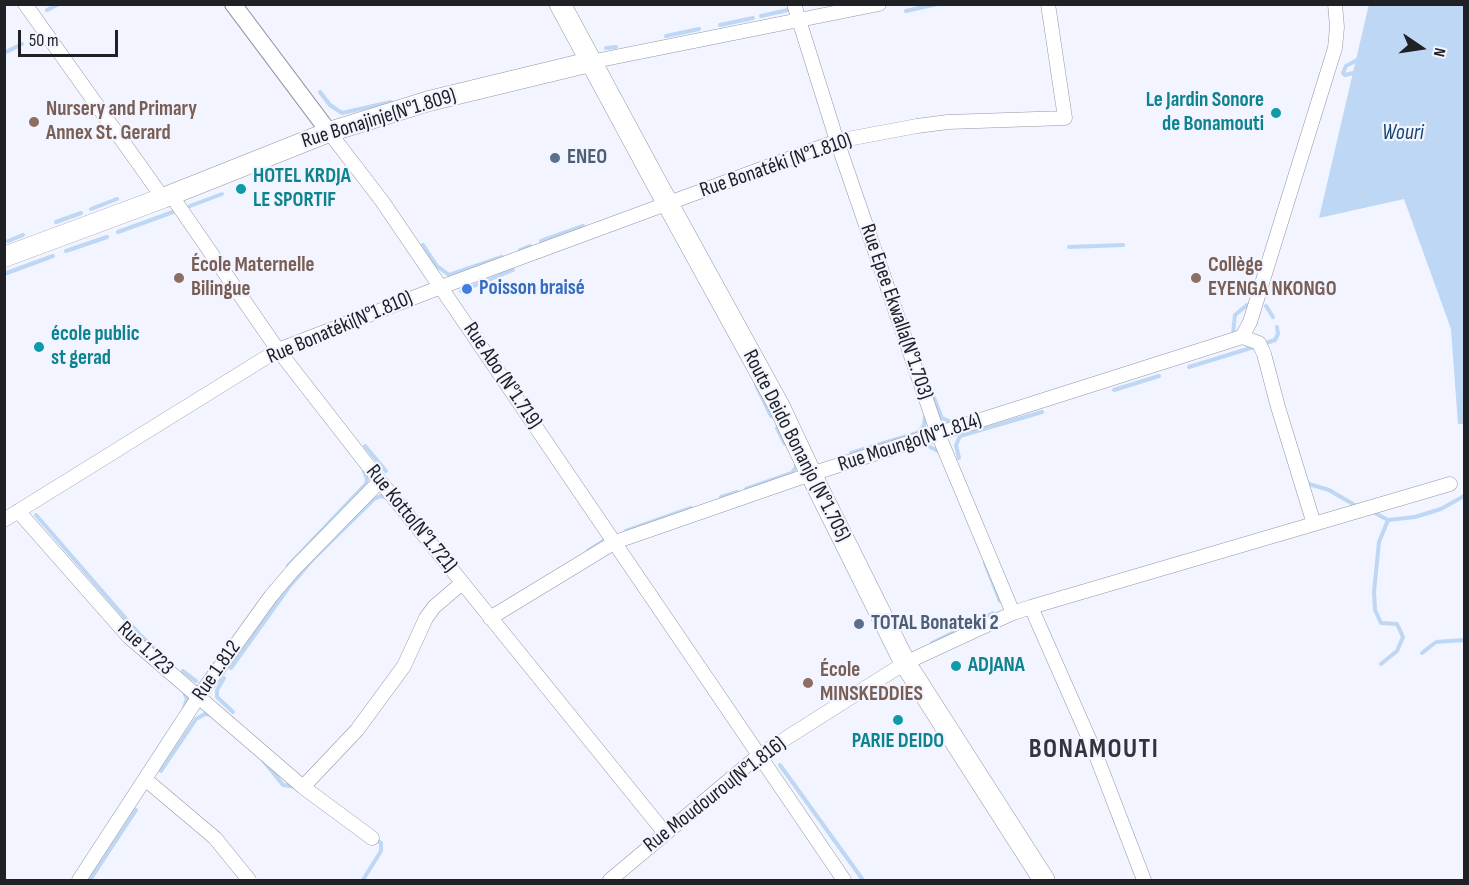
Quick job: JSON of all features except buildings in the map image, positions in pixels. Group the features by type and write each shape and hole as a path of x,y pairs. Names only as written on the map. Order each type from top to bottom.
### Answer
{"main road":[{"name":"Route Deido Bonanjo (N°1.705)","path":"560,4 779,406 905,663 1044,880"},
{"name":"Rue Bonajinje(N°1.809)","path":"4,257 167,197 329,132 429,101 590,62"}],"street":[{"name":"Rue Abo (N°1.719)","path":"233,4 382,201 844,880"},
{"name":"Rue Epee Ekwalla(N°1.703)","path":"794,4 837,141 938,434 1013,613"},
{"path":"590,62 879,4"},
{"name":"Rue Bonatéki (N°1.810)","path":"667,204 837,141 948,122 1065,118 1048,4"},
{"path":"1314,524 1264,354 1259,343 1242,337 1250,322 1335,48 1337,27 1335,4"},
{"name":"Rue Kotto(N°1.721)","path":"26,5 278,350 380,481 665,833"},
{"name":"Rue Bonatéki(N°1.810)","path":"4,520 278,350 667,204"},
{"name":"Rue Moungo(N°1.814)","path":"490,618 615,542 811,474 1242,337"},
{"name":"Rue 1.812","path":"79,880 199,696 271,596 294,569 380,481"},
{"name":"Rue Moudourou(N°1.816)","path":"610,880 758,756 905,663 1013,613 1031,607 1450,484"},
{"name":"Rue 1.723","path":"18,511 129,637 303,787 372,838"},
{"path":"303,787 357,730 404,666 426,618 434,607 462,583"},
{"path":"1031,607 1095,750 1144,880"},
{"path":"145,779 215,838 249,880"}],"water":[{"name":"Wouri","path":"1369,4 1464,5 1464,424 1458,424 1451,329 1404,199 1319,218"}],"waterway":[{"path":"47,10 59,4"},
{"path":"906,11 937,4"},
{"path":"761,16 788,10"},
{"path":"720,25 753,18"},
{"path":"666,36 699,29"},
{"path":"4,53 22,44"},
{"path":"606,48 616,47"},
{"path":"1357,72 1345,75 1343,73 1346,66 1359,59"},
{"path":"320,92 330,105 342,113 391,102"},
{"path":"190,206 222,194"},
{"path":"91,209 117,199"},
{"path":"118,232 173,212"},
{"path":"56,222 81,213"},
{"path":"541,241 583,226"},
{"path":"8,241 23,235"},
{"path":"66,251 107,237"},
{"path":"423,245 437,266 449,275 502,257"},
{"path":"1069,247 1123,245"},
{"path":"520,250 530,246"},
{"path":"4,274 53,256"},
{"path":"461,291 513,270"},
{"path":"1233,334 1235,315 1247,305 1252,304"},
{"path":"1266,306 1273,317"},
{"path":"1263,344 1275,340 1278,334 1277,327"},
{"path":"1189,367 1254,347"},
{"path":"1114,390 1159,376"},
{"path":"756,385 771,416"},
{"path":"934,398 941,416"},
{"path":"959,458 956,445 960,436 1042,412"},
{"path":"851,453 917,433 924,426 925,417"},
{"path":"942,418 951,422"},
{"path":"777,428 785,444"},
{"path":"365,446 386,471"},
{"path":"930,447 940,452"},
{"path":"746,489 792,473 796,464"},
{"path":"288,566 366,484 364,471"},
{"path":"1306,481 1329,490 1358,507"},
{"path":"721,497 737,492"},
{"path":"231,668 289,587 314,558 374,499 381,496 388,498"},
{"path":"1373,512 1388,520 1415,517 1441,509 1464,496"},
{"path":"626,531 691,508"},
{"path":"36,515 140,635 173,666"},
{"path":"1381,664 1397,651 1403,637 1397,624 1381,623 1375,610 1374,592 1379,542 1388,520"},
{"path":"588,551 605,540"},
{"path":"985,563 1000,601"},
{"path":"932,643 993,613"},
{"path":"1422,653 1436,642 1464,640"},
{"path":"183,671 196,681"},
{"path":"224,678 217,690 217,697 233,712"},
{"path":"184,692 187,699 184,708"},
{"path":"161,771 196,719 205,714 212,715"},
{"path":"262,759 283,785 296,787"},
{"path":"780,765 863,880"},
{"path":"90,880 136,810"},
{"path":"363,880 381,851 381,843 375,839"}],"place":[{"name":"Le Jardin Sonore de Bonamouti","path":"1276,113"},
{"name":"Nursery and Primary Annex St. Gerard","path":"34,122"},
{"name":"ENEO","path":"555,158"},
{"name":"HOTEL KRDJA LE SPORTIF","path":"241,189"},
{"name":"École Maternelle Bilingue","path":"179,278"},
{"name":"Collège EYENGA NKONGO","path":"1196,278"},
{"name":"Poisson braisé","path":"467,289"},
{"name":"école public st gerad","path":"39,347"},
{"name":"TOTAL Bonateki 2","path":"859,624"},
{"name":"ADJANA","path":"956,666"},
{"name":"École MINSKEDDIES","path":"808,683"},
{"name":"PARIE DEIDO","path":"898,720"}],"district":[{"name":"BONAMOUTI","path":"1094,750"}]}
